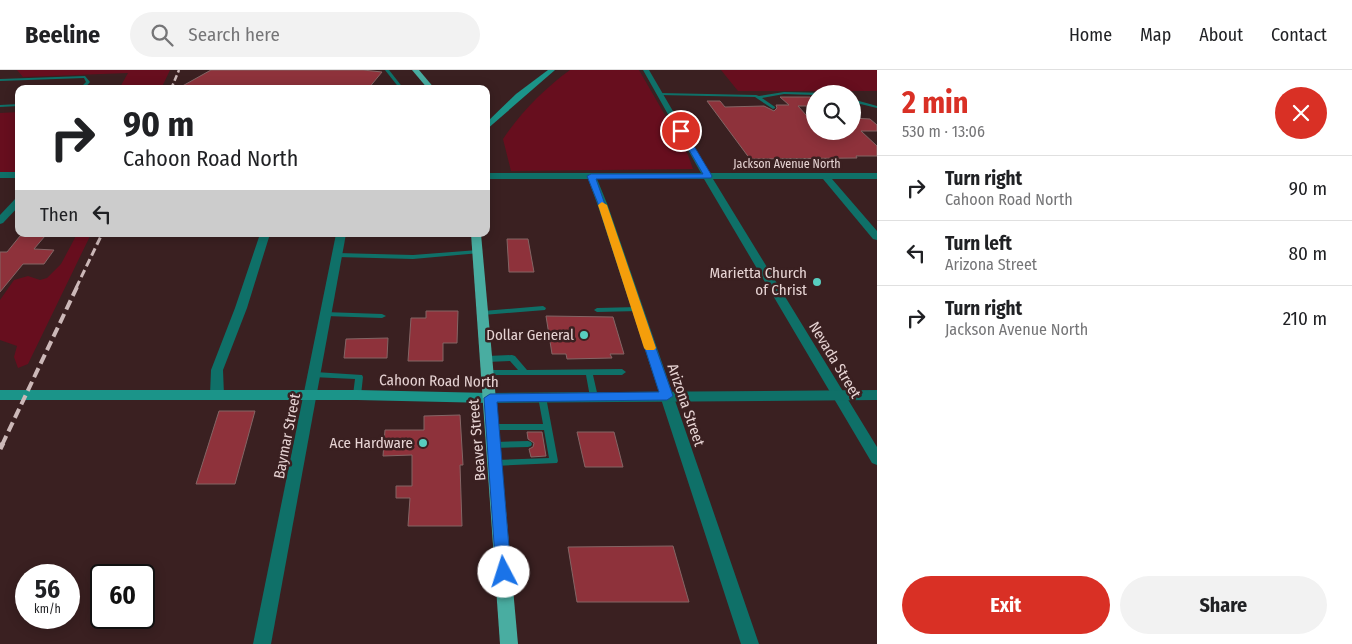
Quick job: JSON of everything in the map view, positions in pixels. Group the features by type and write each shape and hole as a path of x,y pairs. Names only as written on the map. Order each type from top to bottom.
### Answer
{"main road":[{"path":"415,70 428,85"},
{"path":"490,124 519,96 552,70"},
{"name":"Beaver Street","path":"476,237 509,644"},
{"name":"Cahoon Road North","path":"0,395 357,395 490,398"}],"street":[{"name":"Nevada Street","path":"646,70 877,459"},
{"path":"0,175 15,175"},
{"name":"Jackson Avenue North","path":"490,176 877,176"},
{"name":"Arizona Street","path":"591,176 750,644"},
{"path":"825,176 877,237"},
{"path":"0,221 15,204"},
{"path":"217,396 217,370 241,308 264,237"},
{"name":"Baymar Street","path":"262,644 312,396 340,237"},
{"name":"Cahoon Road North","path":"490,398 877,395"}],"lane":[{"path":"387,70 399,85"},
{"path":"0,80 85,77 88,82 85,85"},
{"path":"660,94 759,97 784,92 806,93"},
{"path":"759,97 773,108"},
{"path":"861,103 877,107"},
{"path":"0,106 15,105"},
{"path":"337,255 412,257 478,252"},
{"path":"483,312 543,308"},
{"path":"597,310 637,309"},
{"path":"326,314 382,316"},
{"path":"487,366 512,358 524,373"},
{"path":"487,366 524,373 622,372"},
{"path":"589,372 594,397"},
{"path":"315,375 359,377 357,395"},
{"path":"495,463 554,461 547,443 548,426 542,397"},
{"path":"492,428 548,426"},
{"path":"494,444 528,444"}],"shaded area":[{"path":"17,70 170,70 163,85 121,85 128,73 23,77"},
{"path":"570,70 639,70 688,155 693,169 511,171 503,139 534,101"},
{"path":"721,70 877,70 877,91 861,91 861,85 806,85 806,91 738,91"},
{"path":"15,112 15,172 0,172 0,113"},
{"path":"75,237 90,237 28,364 18,368 14,357 17,346 0,340 0,300 14,280 28,276 40,280 47,278 61,264"}],"building":[{"path":"211,70 363,70 382,72 371,85 184,85"},
{"path":"780,97 806,97 806,106 798,106 806,115 806,140 861,140 861,131 877,146 877,156 856,156 857,158 750,159 707,101 720,101 725,107 764,106 774,111 777,108 776,105 789,105"},
{"path":"861,118 870,119 877,125 877,131 861,131"},
{"path":"19,237 44,237 34,249 54,250 44,264 23,264 0,292 0,252 7,252"},
{"path":"507,239 528,239 534,272 509,272"},
{"path":"426,311 458,311 457,343 443,343 443,361 408,361 411,318 426,318"},
{"name":"Dollar General","path":"546,316 613,317 624,354 610,354 612,358 567,359 566,354 552,354"},
{"path":"388,338 387,358 344,358 346,339"},
{"path":"219,411 255,411 235,484 196,484"},
{"path":"460,415 463,465 460,465 462,526 408,526 410,498 396,498 396,486 412,486 412,455 383,456 385,430 424,430 424,416"},
{"path":"527,432 542,432 546,456 531,457 529,449 533,447 534,443 528,439"},
{"path":"577,432 614,432 623,467 585,467"},
{"path":"673,546 689,602 577,602 568,547"}],"railway":[{"path":"173,85 179,70"},
{"path":"76,288 101,237"},
{"path":"2,445 77,287"},
{"path":"0,449 2,445"}],"slow traffic":[{"path":"602,205 650,348"}],"place":[{"name":"Marietta Church of Christ","path":"817,282"},
{"name":"Dollar General","path":"584,335"},
{"name":"Ace Hardware","path":"423,443"}],"route":[{"path":"504,572 490,398 667,396 603,206 591,176 708,176 681,131"}]}
